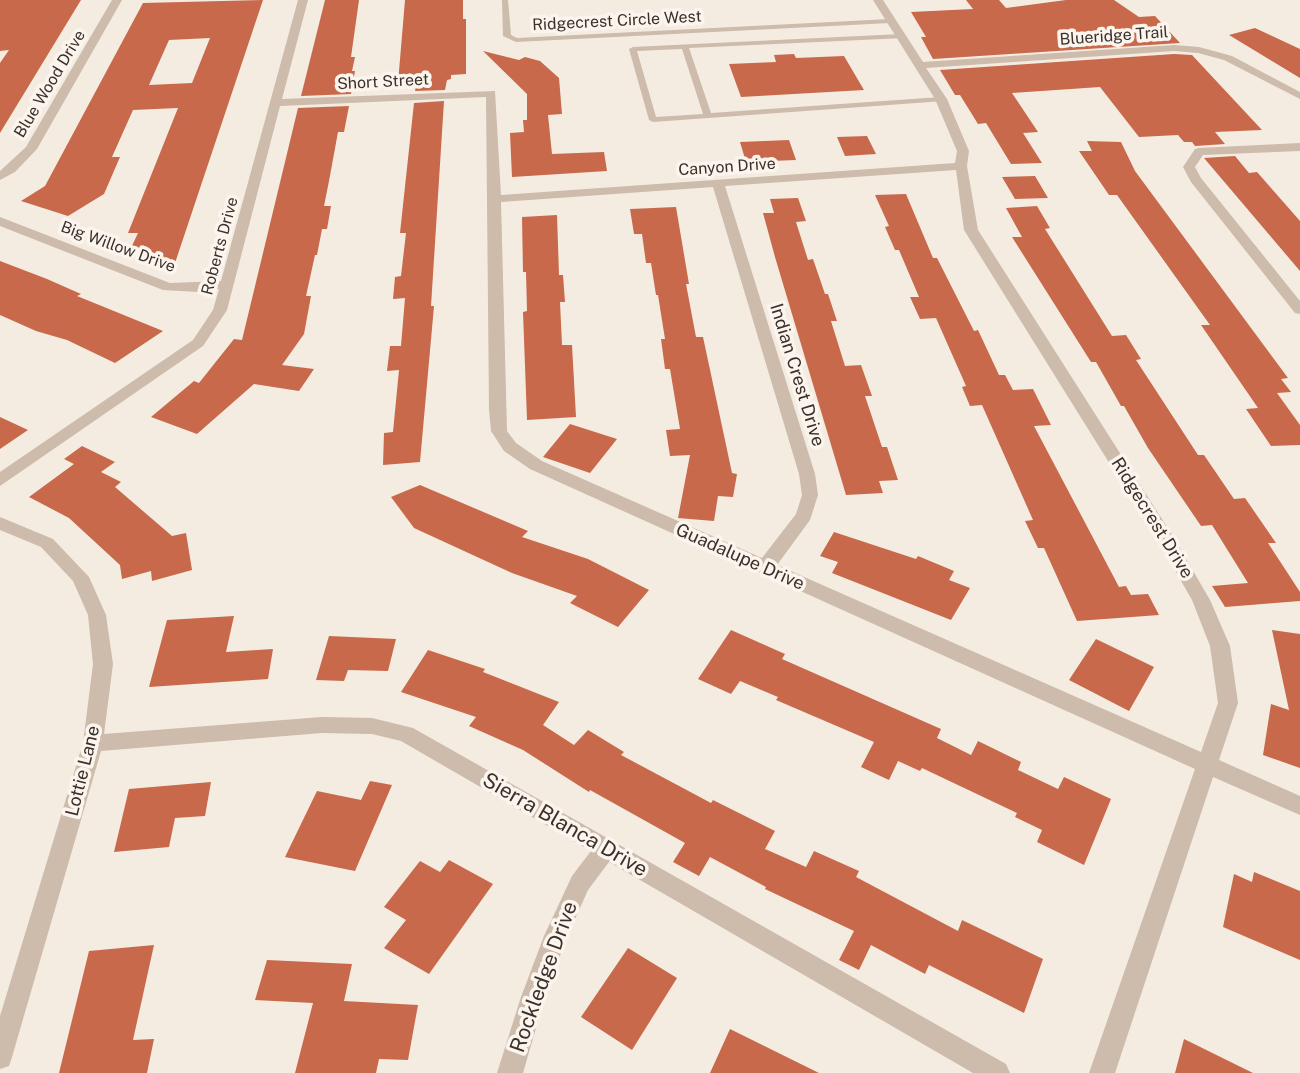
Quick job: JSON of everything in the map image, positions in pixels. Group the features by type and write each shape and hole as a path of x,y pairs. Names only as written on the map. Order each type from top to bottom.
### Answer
{"street":[{"name":"Blue Wood Drive","path":"0,176 31,149 117,0"},
{"name":"Roberts Drive","path":"0,480 198,343 220,310 303,0"},
{"name":"Ridgecrest Drive","path":"878,0 941,99 962,151 961,166 971,230 1168,542 1206,611 1220,646 1228,703 1102,1073"},
{"name":"Blueridge Trail","path":"919,65 1174,48 1199,50 1228,58 1300,96"},
{"name":"Short Street","path":"276,103 491,93"},
{"name":"Guadalupe Drive","path":"491,93 497,408 499,431 510,447 536,466 1300,806"},
{"path":"1300,147 1199,152 1189,167 1195,179 1300,310"},
{"name":"Canyon Drive","path":"495,199 961,166"},
{"name":"Indian Crest Drive","path":"718,183 810,495 804,516 765,569"},
{"name":"Big Willow Drive","path":"0,221 168,287 198,288 228,284"},
{"name":"Lottie Lane","path":"0,523 47,543 80,577 97,615 103,664 93,743 0,1057"},
{"name":"Sierra Blanca Drive","path":"93,743 322,725 372,726 406,734 997,1073"},
{"name":"Rockledge Drive","path":"510,1073 533,997 556,936 580,883 606,849"}],"lane":[{"name":"Ridgecrest Circle West","path":"505,0 507,36 516,40 890,21"},
{"path":"901,36 633,49 653,120 941,99"},
{"path":"685,47 708,116"}],"building":[{"path":"0,0 81,0 0,133 0,63 9,50 0,51"},
{"path":"263,0 175,263 142,264 147,250 130,250 138,233 128,233 178,108 133,110 112,157 120,157 104,194 68,216 21,201 45,186 143,3","holes":["210,38 192,83 149,85 169,40"]},
{"path":"325,0 359,0 351,57 355,57 352,71 355,71 351,94 301,96"},
{"path":"405,0 463,0 463,19 466,19 466,74 451,75 445,90 415,91 417,82 398,83"},
{"path":"966,0 999,0 1006,8 1066,0 1114,0 1139,17 1155,16 1180,43 933,59 921,37 926,37 911,12 973,9"},
{"path":"1255,28 1300,49 1300,78 1229,35"},
{"path":"483,51 519,60 525,57 540,61 559,78 562,114 548,115 552,154 604,152 607,171 512,177 510,133 524,132 527,94"},
{"path":"794,54 796,58 844,56 864,90 741,97 729,64 776,62 774,55"},
{"path":"1192,55 1262,130 1215,132 1225,144 1195,146 1192,142 1184,142 1178,135 1139,137 1100,87 1012,93 1038,132 1023,133 1042,163 1011,164 986,123 978,124 960,95 955,95 940,70"},
{"path":"444,101 431,306 434,306 420,462 383,465 384,433 393,432 399,370 387,371 390,346 401,346 405,298 393,299 395,277 401,276 406,233 400,233 414,103"},
{"path":"349,106 344,132 338,132 324,206 331,206 327,229 322,229 306,296 311,296 304,334 282,365 314,369 299,391 254,384 197,434 151,417 194,381 199,383 234,339 242,340 298,108"},
{"path":"867,136 876,154 845,156 837,137"},
{"path":"789,140 796,160 746,162 740,142"},
{"path":"1087,141 1121,142 1135,171 1288,378 1281,379 1291,392 1277,393 1300,425 1300,445 1271,446 1246,409 1258,408 1201,325 1210,325 1117,195 1109,195 1079,151 1092,151"},
{"path":"1235,156 1249,173 1257,172 1300,221 1300,271 1204,158"},
{"path":"1035,176 1048,198 1015,199 1002,177"},
{"path":"906,194 933,258 937,258 974,331 978,330 999,375 1005,375 1013,390 1033,389 1051,425 1034,426 1119,587 1126,586 1131,595 1148,594 1159,615 1077,621 1044,548 1038,548 1025,521 1033,520 982,405 970,406 962,387 966,386 936,318 920,319 910,297 919,297 899,250 895,250 885,227 889,226 875,195"},
{"path":"798,198 806,221 796,222 808,260 813,259 825,294 828,294 837,321 831,321 845,366 861,365 872,396 865,396 882,447 887,447 898,480 879,481 883,493 846,495 775,257 763,213 774,213 770,199"},
{"path":"1037,206 1050,228 1045,229 1112,336 1126,335 1141,359 1136,360 1198,455 1204,455 1234,499 1245,498 1276,543 1268,543 1300,592 1300,601 1225,607 1212,586 1248,583 1212,525 1201,526 1148,448 1124,406 1121,406 1096,362 1091,362 1012,237 1022,237 1006,208"},
{"path":"676,207 696,337 703,337 732,473 737,474 733,497 718,496 714,521 678,518 690,455 670,456 666,430 680,429 670,369 665,369 661,339 665,339 651,263 646,263 642,234 634,234 630,209"},
{"path":"557,215 559,275 563,275 565,302 560,302 562,345 572,345 576,417 527,420 523,312 527,311 522,217"},
{"path":"0,261 163,331 115,363 67,340 36,331 0,315"},
{"path":"0,417 28,430 0,449"},
{"path":"570,424 617,439 590,473 543,457"},
{"path":"82,446 115,462 101,472 121,482 115,487 172,536 186,533 192,570 152,581 151,571 122,579 120,565 69,518 29,497 74,464 64,459"},
{"path":"420,485 528,531 522,537 588,559 649,590 618,627 570,603 577,596 512,573 414,528 391,497"},
{"path":"834,532 916,559 918,556 954,571 949,580 970,588 951,620 832,573 838,562 820,556"},
{"path":"234,616 226,652 273,649 268,679 149,687 167,620"},
{"path":"731,630 785,654 782,659 941,729 937,738 971,755 978,741 1021,762 1018,770 1058,789 1064,777 1111,799 1084,865 1037,842 1042,830 1015,817 1017,813 922,768 920,771 898,761 889,780 861,767 874,742 776,700 778,697 740,681 731,694 698,679"},
{"path":"1272,630 1300,634 1300,768 1263,755 1271,704 1289,710"},
{"path":"329,636 396,639 388,671 348,670 344,681 316,680"},
{"path":"1096,639 1154,667 1129,711 1069,680"},
{"path":"428,650 485,669 483,672 559,702 543,725 574,745 588,730 624,752 621,755 711,803 713,800 775,831 765,849 806,867 814,851 859,871 856,877 958,931 962,920 1043,959 1024,1013 929,965 925,974 871,945 859,970 839,960 854,931 765,889 766,887 710,857 699,876 673,862 685,843 590,790 589,792 523,750 469,726 476,717 401,692"},
{"path":"370,781 392,785 355,871 285,857 317,791 361,800"},
{"path":"211,782 205,816 175,818 169,847 114,852 129,789"},
{"path":"449,860 493,884 429,974 384,948 406,920 384,907 420,861 440,872"},
{"path":"1254,872 1300,891 1300,960 1223,927 1234,874 1252,882"},
{"path":"154,945 133,1040 154,1039 147,1073 59,1073 89,951"},
{"path":"628,948 677,978 632,1050 581,1017"},
{"path":"267,960 352,964 344,1001 418,1005 408,1060 379,1059 376,1073 295,1073 313,1003 255,1000"},
{"path":"730,1029 819,1073 710,1073"},
{"path":"1184,1039 1253,1073 1175,1073"}]}
